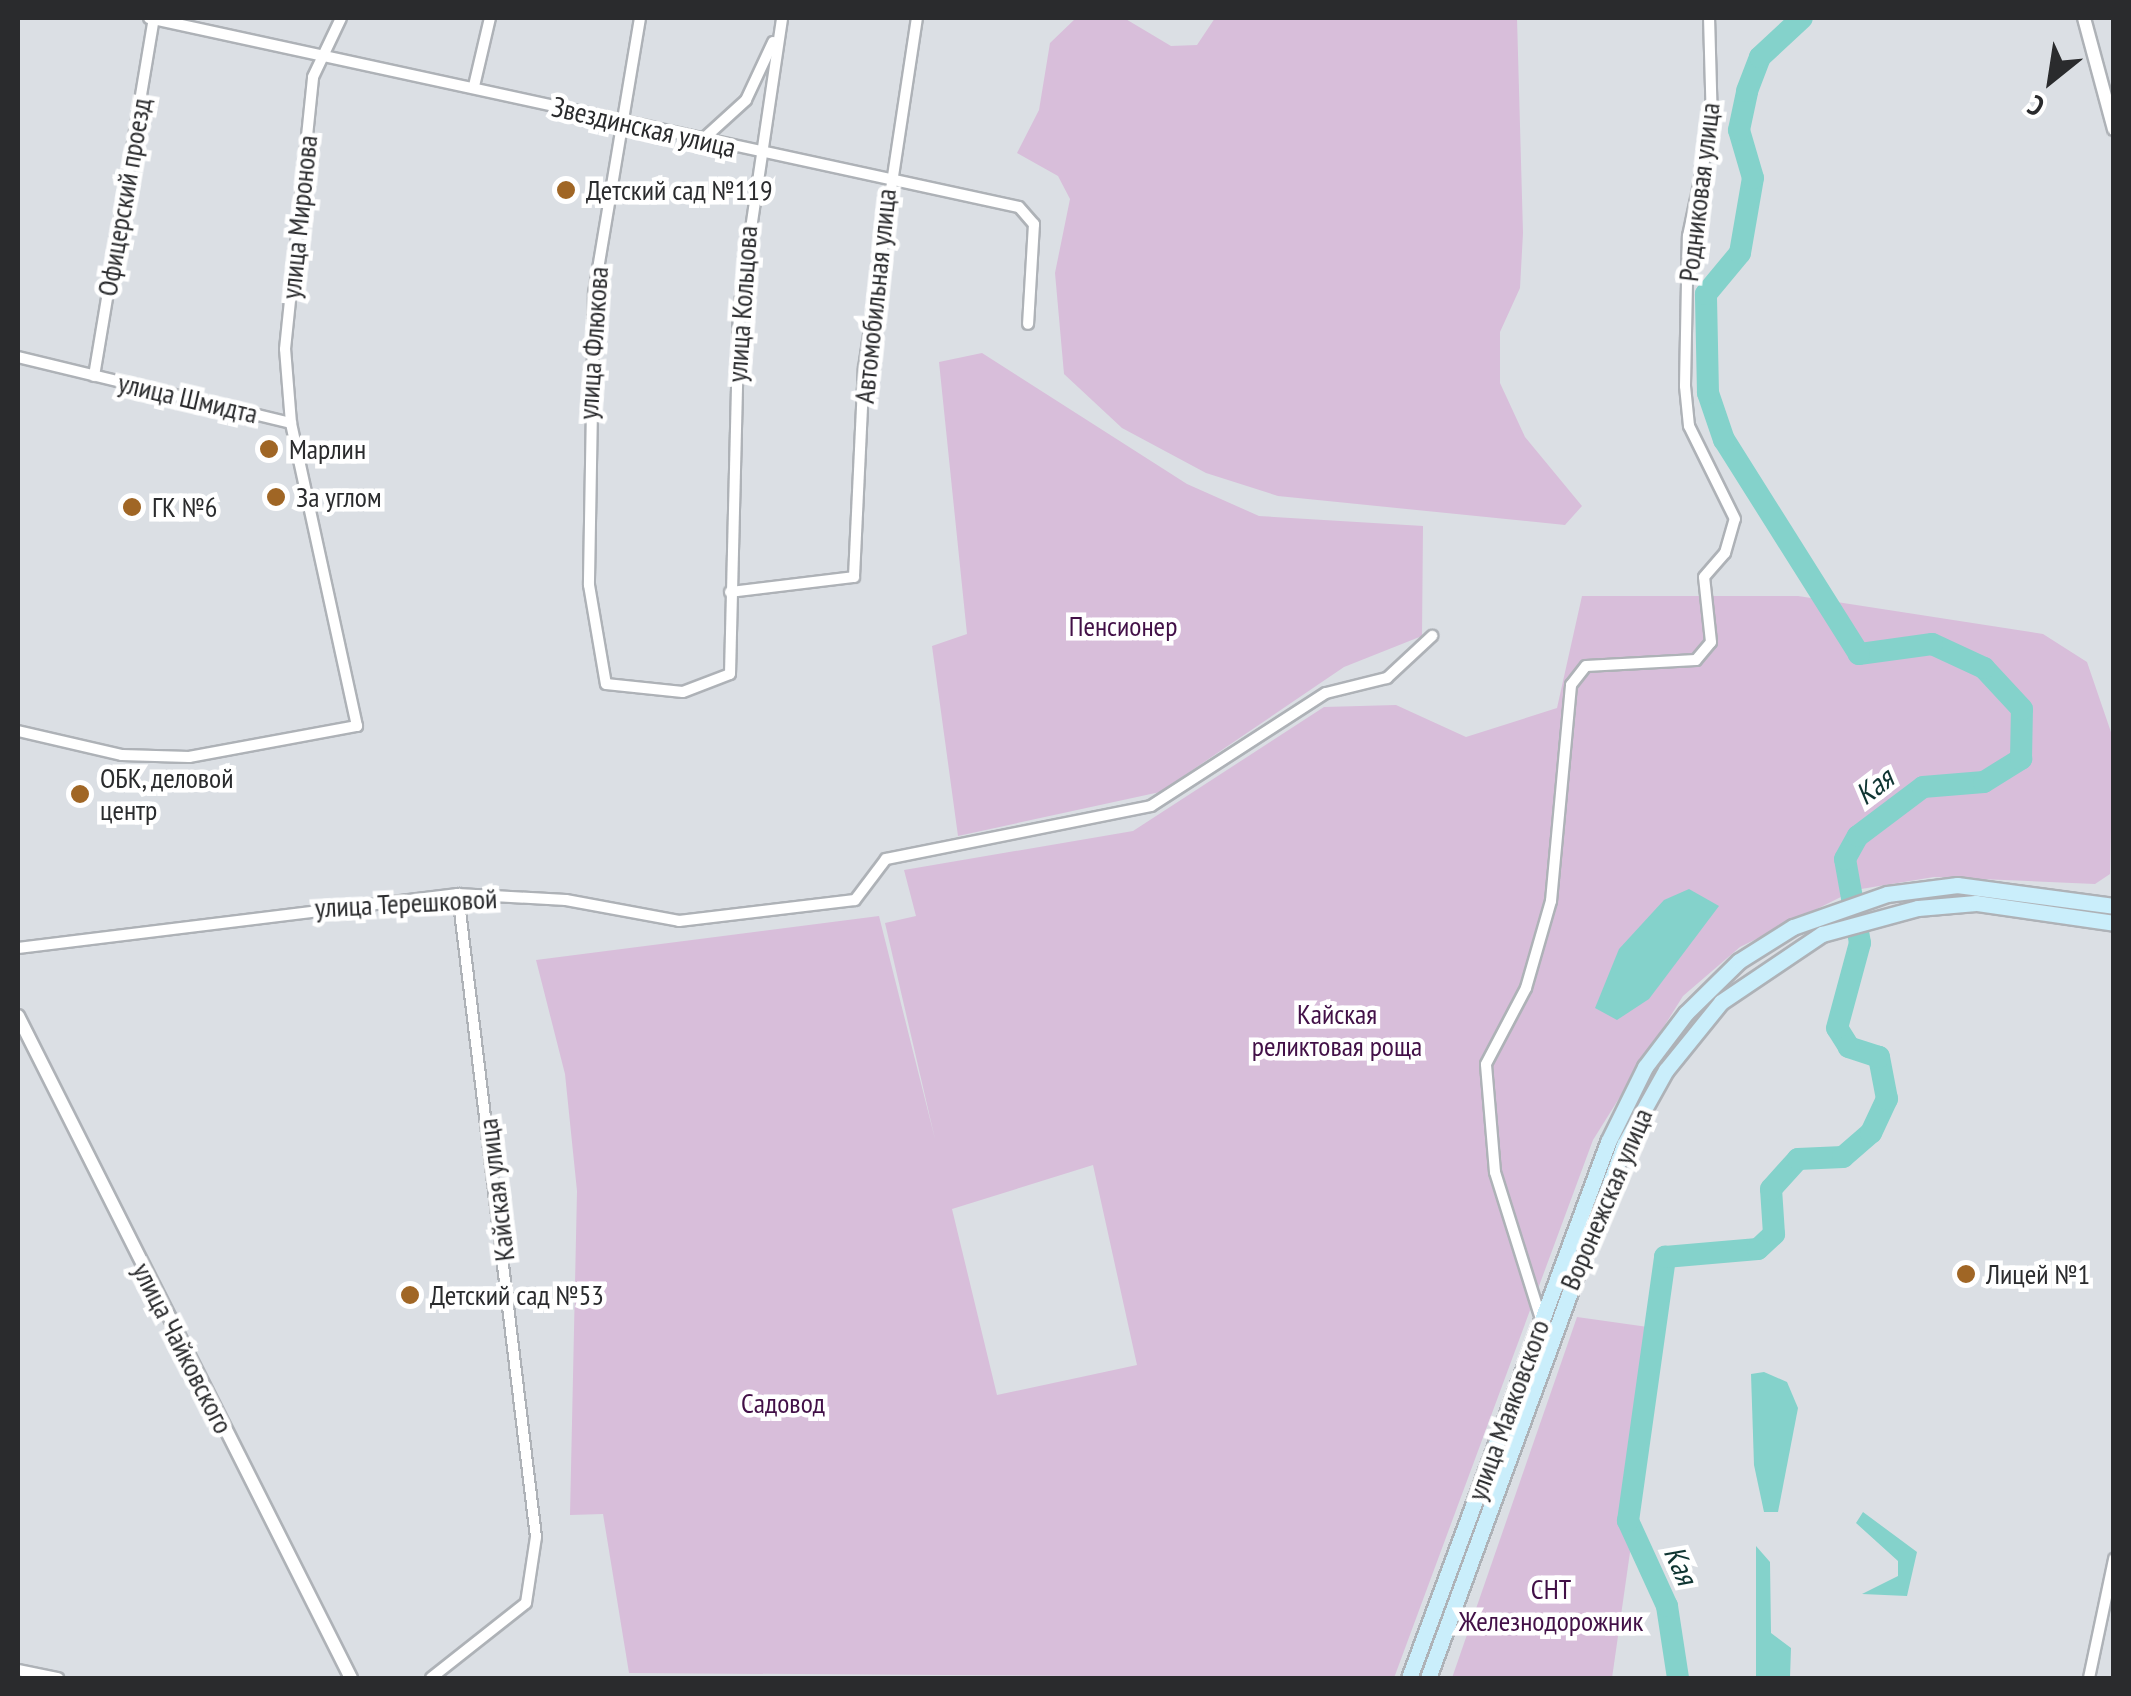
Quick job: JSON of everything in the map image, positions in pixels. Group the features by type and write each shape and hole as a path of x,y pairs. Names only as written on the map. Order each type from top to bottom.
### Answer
{"main road":[{"name":"Воронежская улица","path":"1608,1142 1686,1013 1738,961 1817,915 1887,894 1956,884 2114,906"},
{"name":"Воронежская улица","path":"1563,1303 1624,1145 1666,1070 1721,1002 1822,934 1894,914 1976,903 2114,923"},
{"name":"улица Маяковского","path":"1409,1678 1608,1142"},
{"name":"улица Маяковского","path":"1428,1678 1563,1303"}],"street":[{"name":"Звездинская улица","path":"152,18 474,86 886,184 1019,206 1034,224 1028,324"},
{"name":"Офицерский проезд","path":"94,376 152,18"},
{"name":"улица Миронова","path":"291,423 285,348 322,53 340,18"},
{"path":"474,86 490,18"},
{"name":"улица Флюкова","path":"597,671 586,446 594,293 619,122 640,18"},
{"name":"улица Кольцова","path":"701,141 746,100 782,18"},
{"name":"улица Кольцова","path":"597,671 622,691 721,685 730,674 740,310 756,154 782,18"},
{"name":"Автомобильная улица","path":"730,592 854,576 864,368 886,184 917,18"},
{"name":"Родниковая улица","path":"1542,1320 1495,1172 1486,1064 1526,988 1551,901 1568,702 1586,666 1680,666 1711,642 1701,588 1736,519 1689,426 1688,236 1712,124 1709,18"},
{"path":"2084,18 2114,129"},
{"name":"улица Шмидта","path":"18,358 291,423 357,726 189,758 122,755 18,732"},
{"name":"улица Терешковой","path":"18,948 458,894 566,900 679,922 855,900 886,858 1151,806 1326,693 1388,678 1432,636"},
{"name":"Кайская улица","path":"431,1678 526,1603 536,1537 458,894"},
{"name":"улица Чайковского","path":"19,1022 351,1678"},
{"path":"2089,1678 2114,1559"},
{"path":"18,1670 58,1678"}],"green space":[{"path":"1076,18 1124,18 1171,46 1197,45 1215,18 1517,18 1523,233 1520,288 1500,332 1500,383 1525,437 1582,506 1565,525 1278,496 1206,473 1122,428 1064,374 1055,273 1070,199 1058,176 1017,153 1039,110 1050,43"},
{"name":"Пенсионер","path":"982,353 1187,484 1259,516 1423,526 1422,636 1344,667 1160,792 958,836 932,646 967,634 939,362"},
{"name":"Кайская реликтовая роща","path":"1582,596 1798,596 2043,634 2087,662 2113,738 2110,874 2095,884 1934,877 1855,890 1740,947 1683,996 1593,1140 1394,1678 629,1673 603,1514 570,1515 577,1191 565,1074 536,960 879,916 935,1139 885,923 916,916 904,870 1133,831 1324,707 1396,705 1466,737 1557,708","holes":["1093,1165 1137,1365 997,1395 952,1209"]},
{"name":"СНТ Железнодорожник","path":"1577,1317 1662,1329 1612,1678 1452,1678"}],"shaded area":[{"path":"1689,889 1719,906 1649,999 1617,1020 1595,1008 1619,949 1664,900"},
{"path":"1764,1372 1787,1382 1798,1408 1778,1512 1764,1512 1754,1465 1751,1374"},
{"path":"1863,1512 1917,1552 1907,1596 1862,1594 1898,1576 1898,1561 1856,1523"},
{"path":"1756,1546 1770,1562 1771,1633 1791,1648 1790,1678 1756,1678"}],"waterway":[{"name":"Кая","path":"1678,1678 1667,1606 1628,1521 1665,1257 1758,1249 1774,1234 1771,1189 1798,1159 1843,1157 1871,1133 1887,1099 1879,1057 1849,1047 1837,1028 1860,943 1845,859 1858,836 1923,787 1984,782 2021,759 2022,709 1984,668 1932,644 1859,654 1724,440 1708,393 1706,294 1740,253 1753,178 1739,130 1747,91 1760,57 1802,18"}],"place":[{"name":"Детский сад №119","path":"566,190"},
{"name":"Марлин","path":"269,449"},
{"name":"За углом","path":"276,497"},
{"name":"ГК №6","path":"132,507"},
{"name":"ОБК, деловой центр","path":"80,794"},
{"name":"Лицей №1","path":"1966,1274"},
{"name":"Детский сад №53","path":"410,1295"}],"park label":[{"name":"Садовод","path":"783,1403"}]}
